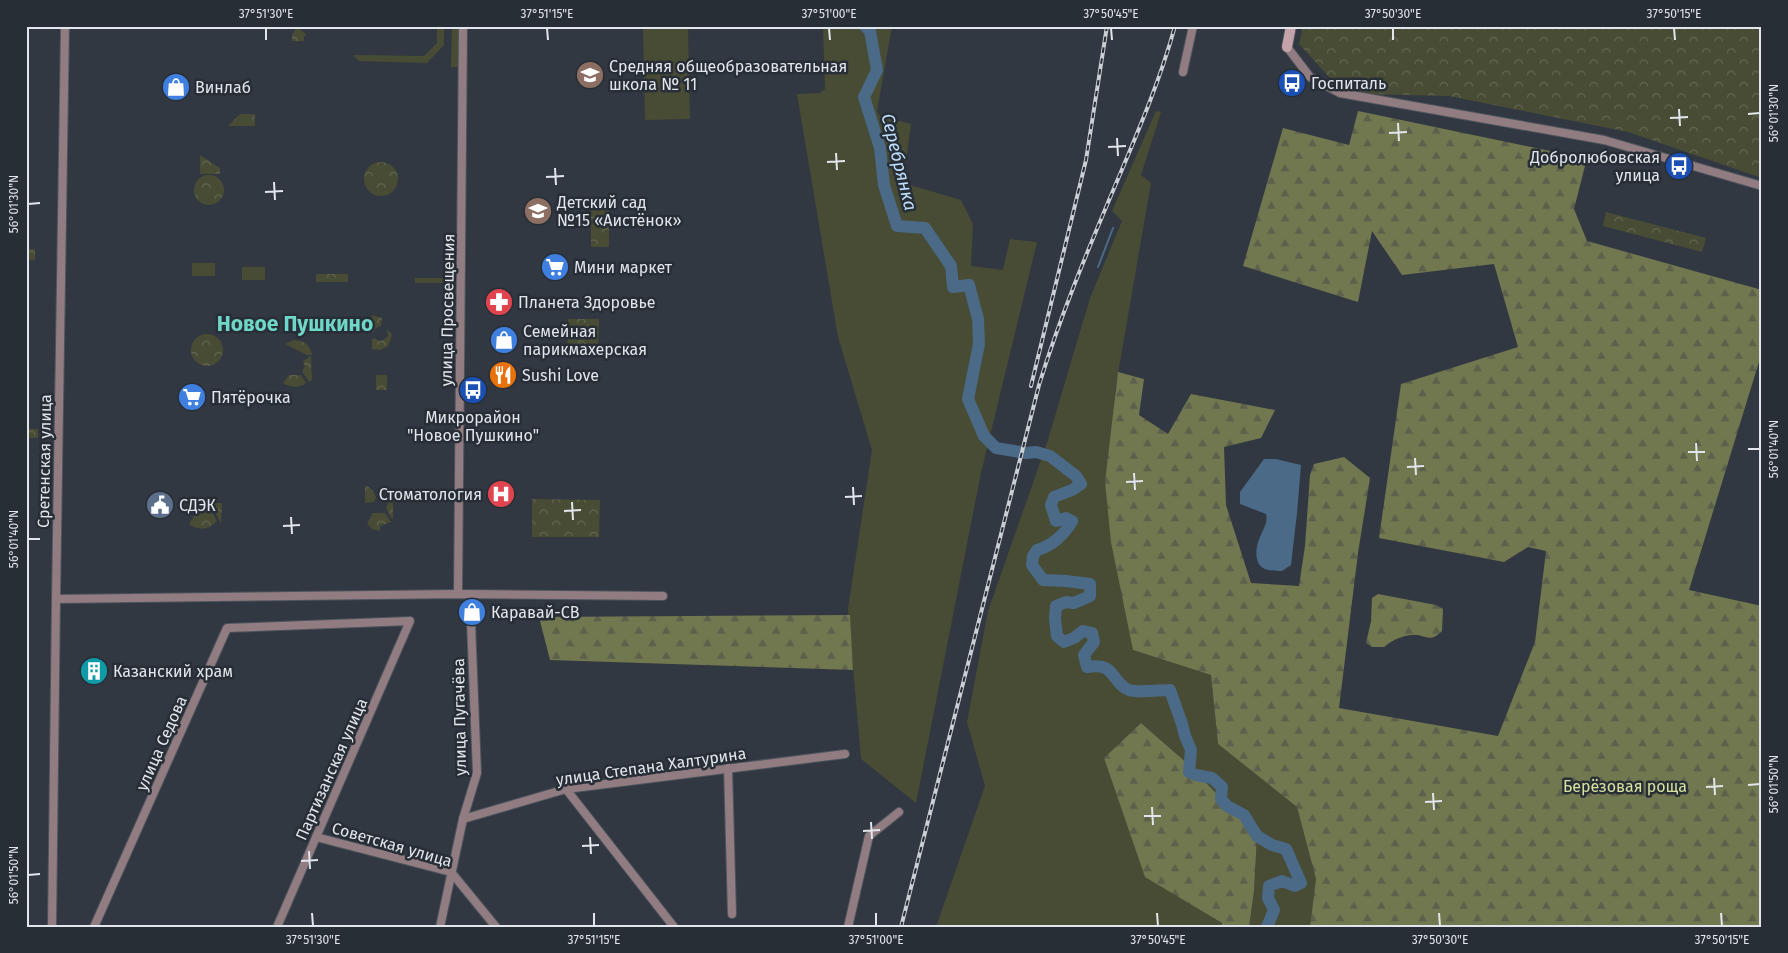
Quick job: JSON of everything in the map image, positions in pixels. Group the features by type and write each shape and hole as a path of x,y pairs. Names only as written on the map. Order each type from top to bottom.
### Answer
{"street":[{"name":"Сретенская улица","path":"52,927 65,26"},
{"name":"улица Просвещения","path":"458,594 464,26"},
{"path":"1183,72 1193,26"},
{"path":"1291,26 1287,47 1310,77 1340,93 1604,140 1762,186"},
{"path":"56,599 458,594 663,596"},
{"name":"Партизанская улица","path":"277,927 410,621"},
{"name":"улица Седова","path":"94,927 227,628 410,621"},
{"name":"улица Пугачёва","path":"440,927 463,819 477,773 471,622"},
{"name":"улица Степана Халтурина","path":"463,819 566,789 845,754"},
{"path":"728,768 732,914"},
{"path":"566,789 674,927"},
{"path":"848,927 869,836 899,812"},
{"name":"Советская улица","path":"316,837 451,872 496,927"}],"green space":[{"path":"437,26 444,26 444,45 427,63 359,61 353,55 424,56 437,43"},
{"path":"452,26 459,26 459,67 451,67"},
{"path":"823,26 892,26 877,111 880,116 911,124 903,183 961,200 973,224 971,266 1003,270 1010,239 1037,242 981,473 916,803 861,759 848,609 872,450 838,337 797,94 820,93 825,89"},
{"path":"1303,26 1762,26 1762,178 1628,132 1449,96 1365,94 1330,78 1299,44"},
{"path":"297,27 306,34 304,41 292,41 292,35"},
{"path":"688,28 690,119 645,120 643,29"},
{"path":"1156,111 1161,112 1141,175 1151,183 1115,391 1133,650 1211,675 1218,744 1297,807 1316,879 1310,927 1249,927 1254,891 1257,836 1189,765 1141,723 1104,758 1145,876 1222,923 1221,927 936,927 985,786 967,722 988,611 1047,443 1090,298 1122,221 1112,211"},
{"name":"Берёзовая роща","path":"1358,111 1574,156 1585,166 1574,209 1587,241 1762,290 1762,352 1689,590 1762,606 1762,927 1310,927 1316,879 1297,807 1218,744 1211,675 1133,650 1111,542 1105,482 1118,372 1144,379 1139,415 1168,434 1191,394 1275,410 1261,438 1224,447 1226,505 1251,583 1299,586 1305,546 1310,475 1314,464 1344,457 1370,478 1358,553 1339,708 1498,736 1535,642 1546,551 1528,547 1504,562 1379,538 1401,384 1518,347 1494,264 1402,275 1372,231 1358,302 1243,266 1283,128 1349,145"},
{"path":"240,114 255,114 255,126 228,126"},
{"path":"200,155 220,168 220,174 200,174"},
{"path":"381,162 393,167 398,179 393,191 381,196 369,191 364,179 369,167"},
{"path":"209,175 220,179 224,190 220,201 209,205 198,201 194,190 198,179"},
{"path":"591,210 609,210 609,247 591,247"},
{"path":"1606,212 1706,238 1702,252 1603,226"},
{"path":"26,249 35,249 35,260 26,260"},
{"path":"192,263 215,263 215,276 192,276"},
{"path":"242,267 265,267 265,280 242,280"},
{"path":"316,274 348,274 348,282 316,282"},
{"path":"415,278 443,278 443,283 415,283"},
{"path":"372,315 382,318 381,326 372,333"},
{"path":"568,319 599,319 598,357 567,356"},
{"path":"387,329 392,335 388,346 380,350 372,349 372,340 374,338 379,341 384,340 388,336"},
{"path":"207,334 219,338 223,350 219,362 207,366 195,362 191,350 195,338"},
{"path":"294,340 306,344 310,348 312,355 307,355 285,344"},
{"path":"311,356 312,380 309,382 302,371 305,367 303,361"},
{"path":"289,375 301,375 306,383 298,387 286,385 283,383"},
{"path":"376,375 387,375 387,390 376,390"},
{"path":"26,429 38,429 38,438 26,438"},
{"path":"366,485 373,491 376,497 374,502 365,503"},
{"path":"393,496 392,519 386,508 388,499"},
{"path":"532,499 600,500 599,537 532,537"},
{"path":"215,503 222,503 221,523 212,507"},
{"path":"198,510 211,510 217,521 207,528 192,526 189,524"},
{"path":"373,513 385,513 391,522 380,526 380,531 372,529 367,523"},
{"path":"1378,594 1436,605 1443,609 1442,631 1431,638 1409,635 1397,639 1384,647 1372,647 1366,643 1371,621 1372,598"},
{"path":"850,615 853,670 550,660 539,617"},
{"path":"1141,723 1189,765 1257,836 1254,891 1249,927 1221,927 1222,923 1145,877 1104,758"}],"water":[{"path":"1264,459 1276,459 1301,465 1291,565 1282,571 1265,569 1258,562 1257,548 1266,522 1266,514 1240,504 1240,492"}],"waterway":[{"name":"Серебрянка","path":"865,26 870,31 877,70 864,97 880,148 884,185 897,226 925,228 951,266 953,287 969,285 978,319 979,344 968,399 984,436 996,448 1026,453 1036,452 1050,456 1076,476 1081,484 1072,490 1054,497 1051,505 1056,521 1066,518 1072,521 1058,539 1048,546 1037,550 1033,556 1032,565 1043,580 1090,584 1090,596 1074,603 1066,602 1056,606 1057,636 1064,642 1074,638 1083,631 1092,633 1094,642 1084,655 1087,667 1104,667 1123,687 1129,690 1170,690 1191,750 1189,772 1212,778 1222,787 1221,799 1227,806 1244,815 1257,836 1272,845 1286,849 1301,883 1295,886 1282,881 1269,886 1268,898 1274,910 1267,927"},
{"path":"1098,267 1113,228"}],"railway":[{"path":"1031,386 1086,160 1107,26"},
{"path":"901,927 1039,385 1074,285 1140,127 1175,26"}],"place":[{"name":"Средняя общеобразовательная школа № 11","path":"590,75"},
{"name":"Госпиталь","path":"1292,83"},
{"name":"Винлаб","path":"176,87"},
{"name":"Добролюбовская улица","path":"1679,166"},
{"name":"Детский сад №15 «Аистёнок»","path":"538,211"},
{"name":"Мини маркет","path":"555,267"},
{"name":"Планета Здоровье","path":"499,302"},
{"name":"Семейная парикмахерская","path":"504,340"},
{"name":"Sushi Love","path":"503,375"},
{"name":"Микрорайон \"Новое Пушкино\"","path":"473,390"},
{"name":"Пятёрочка","path":"192,397"},
{"name":"Стоматология","path":"501,494"},
{"name":"СДЭК","path":"160,505"},
{"name":"Каравай-СВ","path":"472,612"},
{"name":"Казанский храм","path":"94,671"}],"district":[{"name":"Новое Пушкино","path":"295,324"}]}
